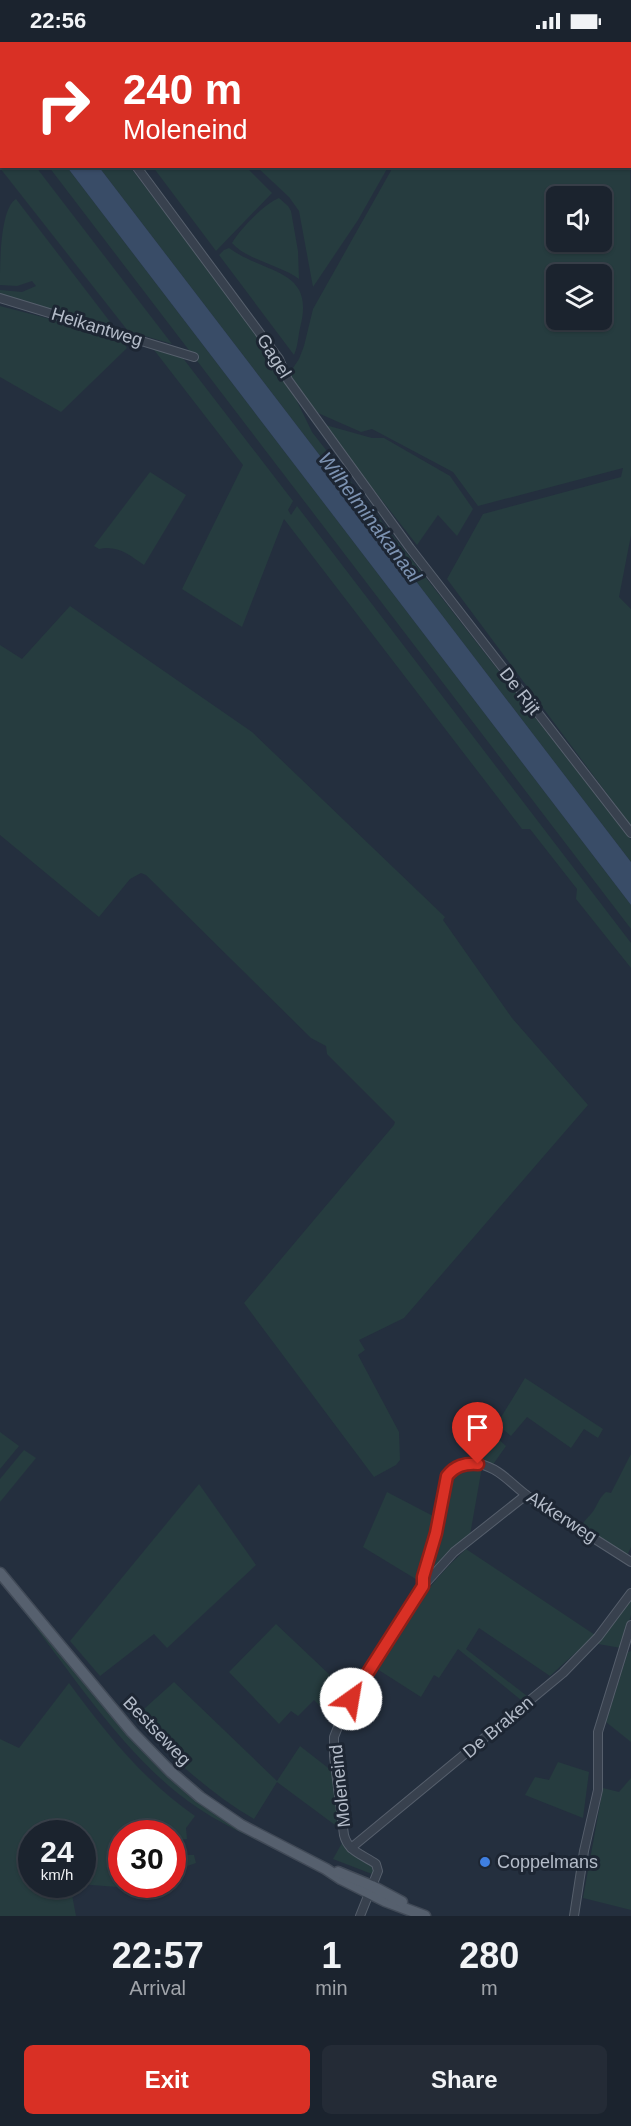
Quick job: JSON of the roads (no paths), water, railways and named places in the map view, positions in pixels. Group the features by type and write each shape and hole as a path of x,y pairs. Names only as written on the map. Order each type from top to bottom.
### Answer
{"main road":[{"name":"Bestseweg","path":"0,1573 112,1709 171,1772 200,1797 241,1825 326,1869 340,1879 371,1890 425,1916"}],"street":[{"name":"Gagel","path":"137,168 279,359 288,380 410,548"},
{"name":"Heikantweg","path":"0,298 194,357"},
{"name":"De Rijt","path":"410,548 631,833"},
{"name":"Akkerweg","path":"460,1465 478,1464 490,1467 506,1477 526,1495 631,1562"},
{"name":"Moleneind","path":"423,1586 423,1577 436,1533 447,1476 452,1469 460,1465"},
{"name":"Moleneind","path":"371,1890 378,1871 376,1864 351,1848 344,1835 334,1756 334,1737 351,1699 423,1586 454,1552 526,1495"},
{"name":"De Braken","path":"351,1848 563,1673 598,1637 631,1593"},
{"path":"574,1916 584,1851 598,1790 598,1732 631,1625"},
{"path":"360,1916 371,1890"}],"water":[{"path":"68,168 100,168 631,862 631,905"}],"place":[{"name":"Coppelmans","path":"485,1862"}],"water label":[{"name":"Wilhelminakanaal","path":"370,517"}]}
